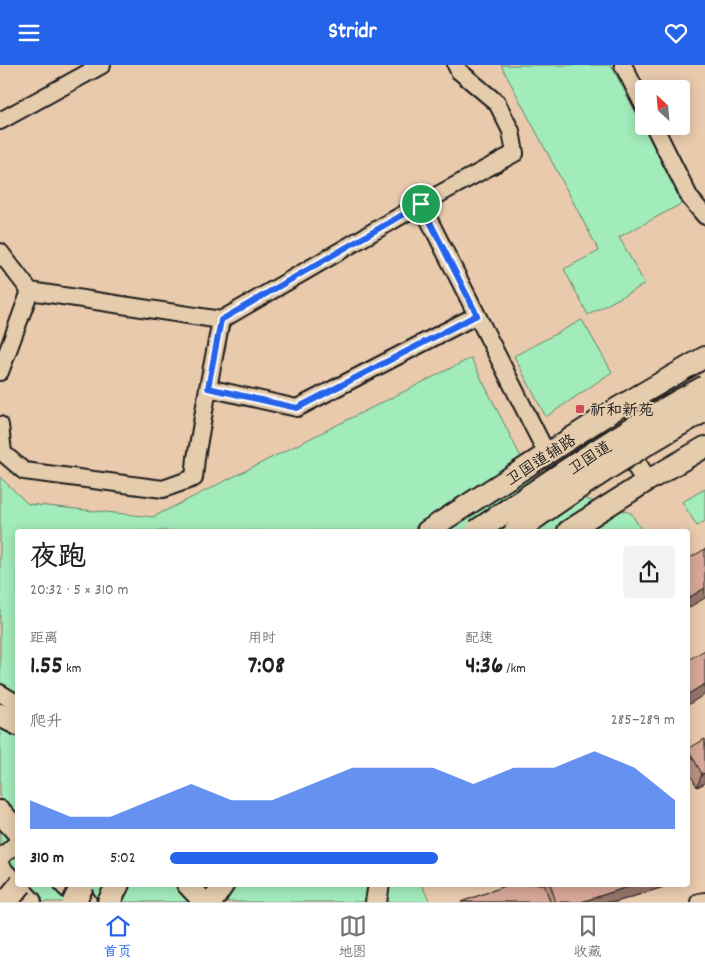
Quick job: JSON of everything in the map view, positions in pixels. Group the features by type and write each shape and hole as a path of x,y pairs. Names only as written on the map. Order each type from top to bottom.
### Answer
{"highway":[{"name":"卫国道","path":"480,529 654,415 705,387"},
{"name":"卫国道","path":"519,529 584,483 705,409"},
{"path":"0,715 15,722"},
{"path":"0,812 15,829"},
{"path":"0,870 15,886"},
{"path":"16,887 30,902"},
{"path":"6,902 18,887"},
{"path":"72,889 85,902"}],"main road":[{"name":"卫国道辅路","path":"429,529 606,415 705,357"},
{"path":"606,415 647,481"},
{"path":"571,529 705,447"},
{"path":"189,887 204,902"},
{"path":"212,902 222,887"},
{"path":"230,902 232,887"},
{"path":"376,902 378,887"},
{"path":"72,889 111,894"}],"street":[{"path":"0,121 102,65"},
{"path":"0,253 30,291 221,320 421,204 515,153 511,131 497,103 459,71 456,65"},
{"path":"623,65 635,88"},
{"path":"658,135 690,198 705,216"},
{"path":"421,204 547,454"},
{"path":"0,372 30,291"},
{"path":"208,388 297,408 477,315"},
{"path":"0,425 2,453 24,471 163,489 194,478 221,320"},
{"path":"0,693 15,703"},
{"path":"0,858 15,845"},
{"path":"188,887 194,902"},
{"path":"698,902 705,901"}],"green space":[{"path":"501,65 611,65 635,111 635,135 648,135 683,203 619,237 645,284 588,315 564,269 599,251"},
{"path":"582,320 612,372 546,417 514,356"},
{"path":"471,358 534,483 631,513 641,529 15,529 15,887 422,887 430,902 0,902 0,477 28,504 153,517"},
{"path":"705,489 705,521 697,526 682,502"}],"building":[{"path":"705,549 705,588 690,597 690,558"},
{"path":"705,650 705,684 690,693 690,659"},
{"path":"705,739 705,773 702,774 690,753 690,748"},
{"path":"503,887 545,887 550,901 547,902 461,902"},
{"path":"551,887 628,887 581,902 556,902"}],"place":[{"name":"祈和新苑","path":"580,409"}],"route":[{"path":"421,204 477,315 297,408 208,388 221,320 421,204"}]}
